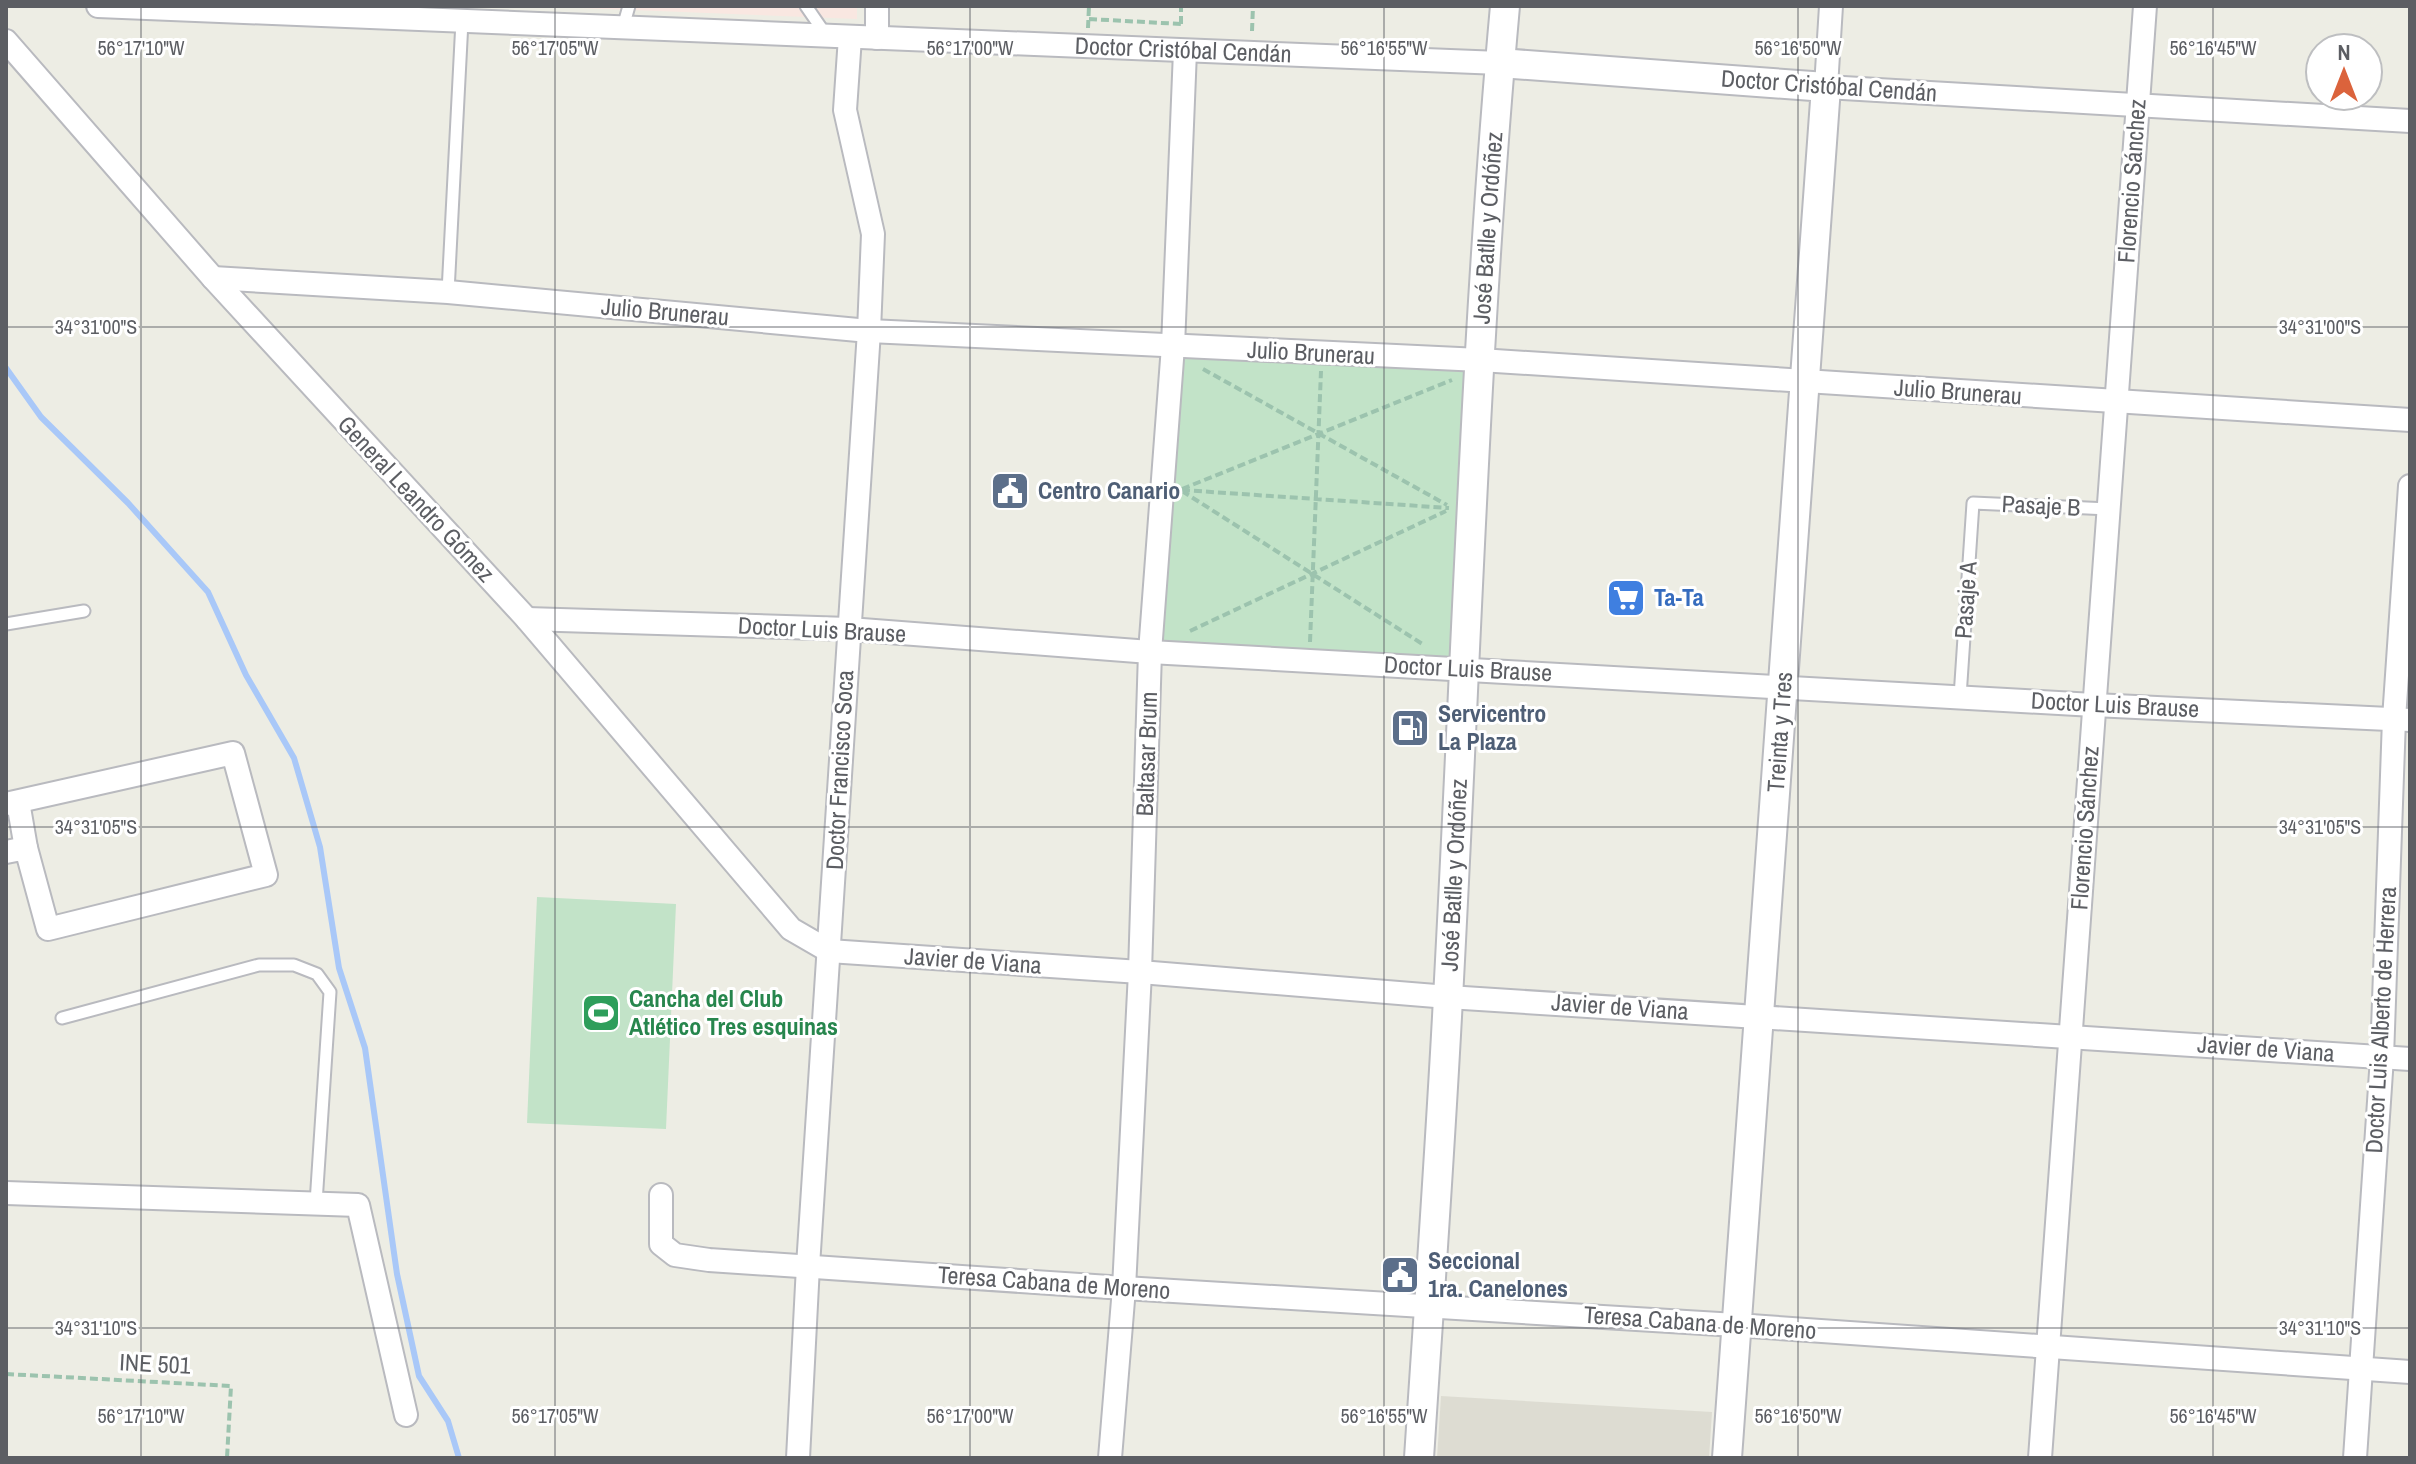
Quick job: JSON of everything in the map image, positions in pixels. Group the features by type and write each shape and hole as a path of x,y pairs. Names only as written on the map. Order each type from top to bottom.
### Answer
{"street":[{"name":"Doctor Cristóbal Cendán","path":"98,6 462,21 626,17 826,36 1500,63 1826,87 2410,121"},
{"path":"877,6 877,38"},
{"name":"José Batlle y Ordóñez","path":"1419,1458 1448,997 1480,360 1505,6"},
{"name":"Treinta y Tres","path":"1727,1458 1831,6"},
{"name":"Florencio Sánchez","path":"2040,1458 2145,6"},
{"name":"Doctor Francisco Soca","path":"798,1458 873,234 845,110 850,37"},
{"name":"General Leandro Gómez","path":"6,41 213,278 527,619 791,929 829,951"},
{"name":"Baltasar Brum","path":"1110,1458 1124,1288 1140,972 1150,652 1173,346 1185,51"},
{"name":"Julio Brunerau","path":"213,278 448,292 869,331 1480,360 2410,420"},
{"name":"Doctor Luis Alberto de Herrera","path":"2355,1458 2402,720 2410,486"},
{"name":"Doctor Luis Brause","path":"527,619 849,629 1150,652 2402,720"},
{"path":"233,753 266,875 48,929 16,850 12,803 233,753"},
{"name":"Javier de Viana","path":"829,951 1448,997 2410,1059"},
{"path":"6,1193 358,1205 406,1415"},
{"name":"Teresa Cabana de Moreno","path":"661,1195 661,1244 675,1255 709,1260 1736,1325 2410,1372"}],"lane":[{"path":"806,6 826,36"},
{"path":"448,292 462,21"},
{"name":"Pasaje B","path":"1973,503 2109,509"},
{"name":"Pasaje A","path":"1960,697 1973,503"},
{"path":"6,624 84,611"},
{"path":"62,1018 259,965 294,965 317,974 330,992 316,1203"}],"path":[{"path":"1089,19 1181,24"},
{"path":"1173,346 1186,360 1452,508"},
{"path":"1310,649 1321,369"},
{"path":"1180,490 1459,377 1444,376"},
{"path":"1180,476 1180,490"},
{"path":"1180,490 1452,508"},
{"path":"1180,490 1429,648"},
{"path":"1184,634 1452,508"},
{"name":"INE 501","path":"6,1374 231,1386 227,1458"}],"shaded area":[{"path":"530,6 857,6 857,19"},
{"path":"1441,1396 1712,1412 1709,1458 1437,1458"}],"green space":[{"path":"1178,352 1469,369 1452,661 1162,645"},
{"name":"Cancha del Club Atlético Tres esquinas","path":"537,897 676,904 666,1129 527,1123"}],"waterway":[{"path":"6,368 41,417 128,503 208,592 246,675 294,758 320,847 339,968 365,1048 397,1274 419,1376 448,1421 459,1458"}],"place":[{"name":"Centro Canario","path":"1010,491"},
{"name":"Ta-Ta","path":"1626,598"},
{"name":"Servicentro La Plaza","path":"1410,728"},
{"name":"Cancha del Club Atlético Tres esquinas","path":"601,1013"},
{"name":"Seccional 1ra. Canelones","path":"1400,1275"}]}
